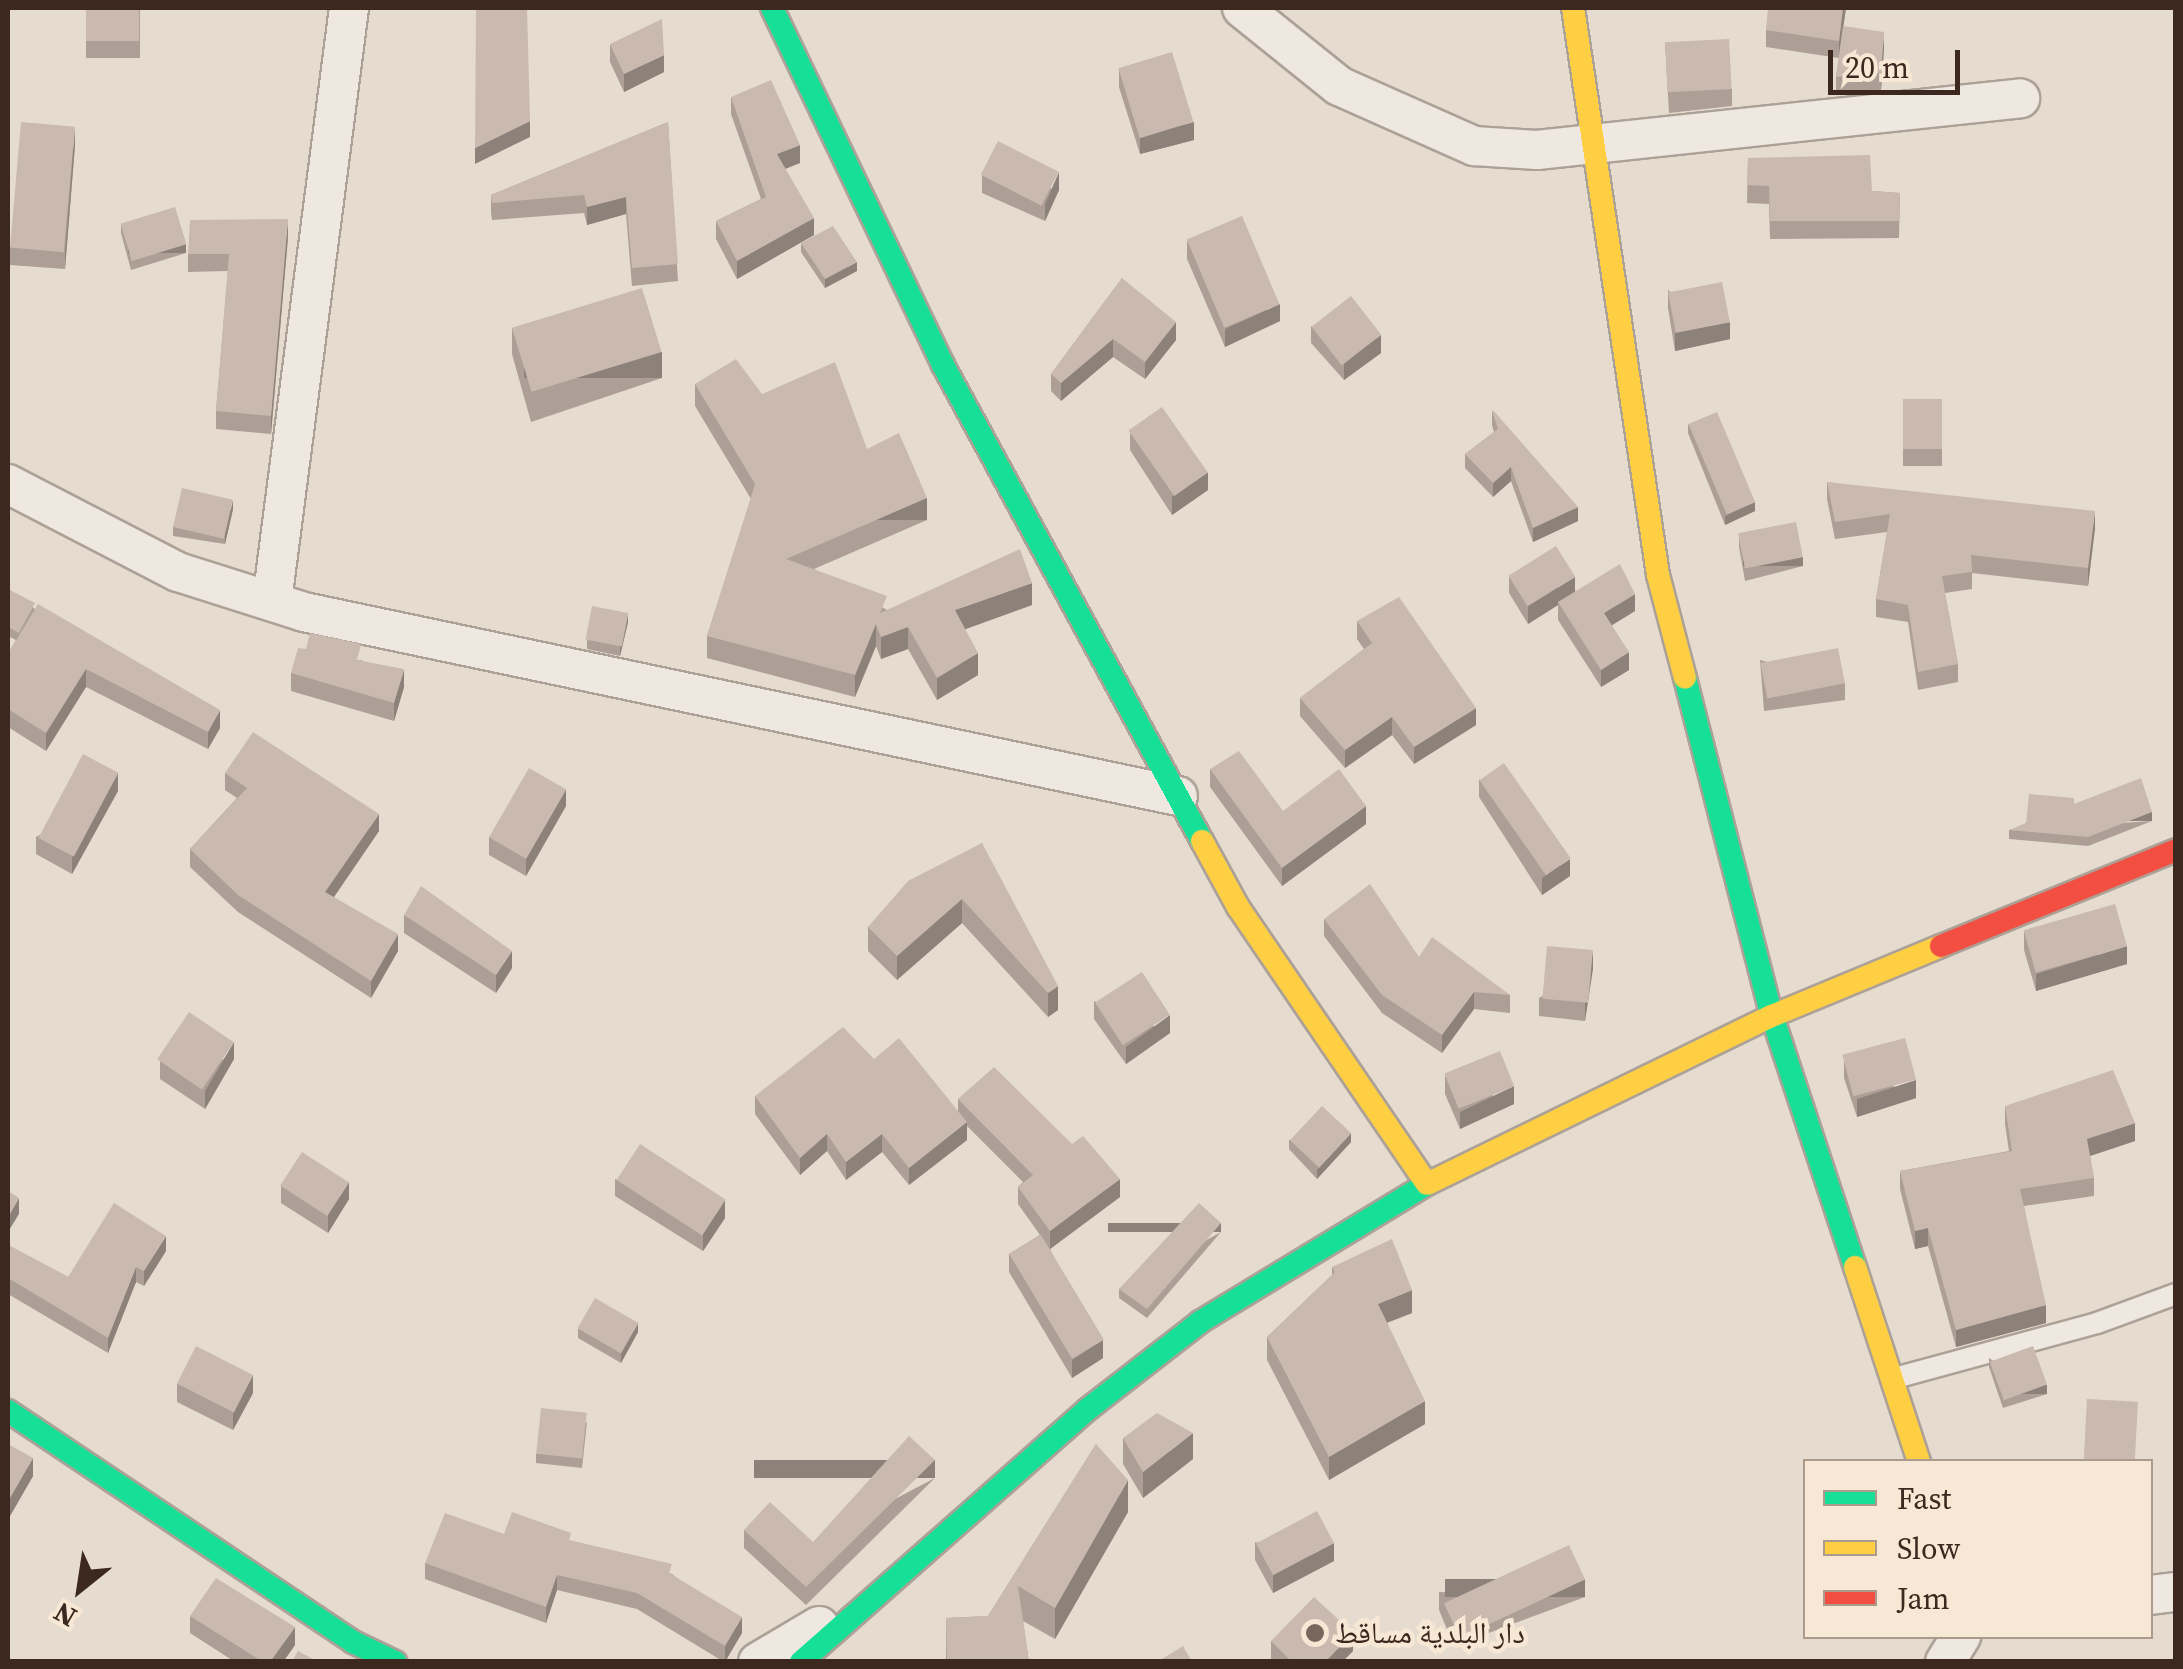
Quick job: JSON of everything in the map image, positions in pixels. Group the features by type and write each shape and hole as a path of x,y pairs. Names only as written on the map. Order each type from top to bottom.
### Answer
{"main road":[{"path":"772,8 943,364 1238,907 1427,1184"},
{"path":"1572,8 1598,143 1658,575 1772,1016 1919,1459"},
{"path":"801,1662 865,1599 1200,1322 1427,1184 1772,1016 2176,850"},
{"path":"8,1411 353,1642 396,1662"},
{"path":"353,1642 369,1662"}],"street":[{"path":"272,602 349,8"},
{"path":"1242,8 1339,86 1436,134 1474,146 1538,150 2020,98"},
{"path":"8,484 178,572 272,602 1178,796"},
{"path":"758,1662 865,1599"},
{"path":"1945,1662 1958,1639"}],"lane":[{"path":"1890,1379 2097,1323 2176,1294"}],"building":[{"path":"86,8 139,8 139,41 86,41"},
{"path":"476,8 527,8 530,121 475,148"},
{"path":"1768,8 1843,8 1839,41 1766,30"},
{"path":"662,19 664,55 624,74 610,44"},
{"path":"1843,26 1884,32 1881,73 1836,77"},
{"path":"1729,39 1732,89 1668,92 1665,42"},
{"path":"1172,52 1193,122 1140,138 1118,68"},
{"path":"771,80 800,145 777,154 814,218 737,261 716,221 766,197 731,97"},
{"path":"21,122 75,127 64,252 10,248"},
{"path":"668,122 678,264 632,268 626,197 587,207 584,195 492,203 491,195"},
{"path":"998,141 1059,172 1041,206 981,175"},
{"path":"1870,155 1872,191 1900,193 1899,221 1770,221 1769,186 1747,185 1748,158"},
{"path":"175,207 186,244 132,261 120,224"},
{"path":"1242,216 1280,304 1224,328 1187,239"},
{"path":"288,219 271,416 216,411 229,254 188,254 190,220"},
{"path":"833,226 857,262 825,279 801,243"},
{"path":"1122,278 1176,322 1145,362 1113,339 1061,383 1051,374"},
{"path":"1722,282 1730,322 1676,333 1668,292"},
{"path":"642,288 662,352 532,392 512,328"},
{"path":"1351,296 1381,335 1342,365 1312,327"},
{"path":"736,359 762,394 835,362 867,449 899,433 927,498 786,559 887,596 880,613 1020,549 1032,583 955,610 978,653 937,678 908,627 881,637 876,624 855,675 707,636 755,484 695,384"},
{"path":"1903,399 1942,399 1942,449 1903,449"},
{"path":"1162,407 1208,473 1174,496 1128,431"},
{"path":"1493,410 1578,507 1533,528 1511,467 1493,483 1465,454 1498,429"},
{"path":"1717,412 1755,502 1727,514 1688,424"},
{"path":"1827,482 2095,511 2088,568 1971,555 1972,572 1942,576 1958,664 1918,672 1908,605 1876,599 1890,514 1835,522"},
{"path":"182,488 233,500 224,539 173,527"},
{"path":"1796,522 1803,557 1745,569 1738,533"},
{"path":"1556,546 1575,577 1528,606 1509,576"},
{"path":"1620,564 1635,594 1604,613 1629,652 1601,670 1558,602"},
{"path":"8,589 35,603 19,633 8,627"},
{"path":"1399,597 1476,708 1414,747 1392,717 1345,750 1300,698 1372,643 1357,621"},
{"path":"38,604 220,710 208,732 86,669 46,733 8,709 8,654"},
{"path":"592,606 628,613 622,646 586,639"},
{"path":"310,633 361,644 357,660 404,669 394,703 291,673 298,648 306,649"},
{"path":"1838,648 1845,683 1767,698 1760,663"},
{"path":"253,732 379,814 325,892 398,934 371,981 238,895 190,849 247,788 225,773"},
{"path":"1239,751 1283,811 1339,769 1366,806 1282,868 1210,769"},
{"path":"83,754 118,773 74,857 38,838"},
{"path":"1504,763 1571,858 1546,875 1479,780"},
{"path":"529,768 566,790 526,859 489,837"},
{"path":"2141,778 2152,812 2088,837 2009,830 2026,823 2029,794 2074,798 2074,804"},
{"path":"982,843 1058,986 1048,993 962,899 897,956 868,927 908,881"},
{"path":"1370,884 1419,957 1432,937 1510,995 1474,992 1442,1035 1382,995 1324,919"},
{"path":"421,886 512,951 496,975 404,915"},
{"path":"2115,904 2127,946 2036,972 2024,930"},
{"path":"1547,946 1593,950 1588,1003 1542,999"},
{"path":"1142,972 1170,1015 1123,1045 1095,1002"},
{"path":"189,1012 234,1042 202,1089 157,1059"},
{"path":"843,1027 874,1059 899,1038 967,1122 909,1168 882,1134 846,1162 827,1134 800,1158 755,1096"},
{"path":"1905,1038 1916,1080 1853,1096 1842,1055"},
{"path":"1500,1051 1514,1086 1459,1109 1444,1073"},
{"path":"994,1067 1072,1144 1083,1136 1120,1179 1050,1231 1018,1187 1033,1175 958,1099"},
{"path":"2113,1070 2135,1123 2087,1139 2094,1178 2020,1189 2046,1305 1956,1330 1928,1228 1915,1231 1900,1171 2012,1151 2005,1106"},
{"path":"1322,1106 1351,1133 1319,1168 1290,1140"},
{"path":"640,1144 726,1200 702,1236 617,1180"},
{"path":"302,1152 349,1182 327,1216 280,1186"},
{"path":"8,1191 19,1198 8,1217"},
{"path":"114,1203 166,1236 144,1271 136,1267 108,1338 8,1278 8,1245 68,1277"},
{"path":"1199,1203 1221,1223 1147,1309 1119,1289"},
{"path":"1041,1235 1104,1340 1072,1359 1009,1254"},
{"path":"1392,1239 1412,1290 1378,1304 1425,1401 1329,1457 1267,1337 1335,1272 1332,1267"},
{"path":"595,1298 638,1323 621,1353 578,1328"},
{"path":"196,1346 253,1375 234,1412 177,1383"},
{"path":"2033,1346 2047,1385 2004,1400 1990,1362"},
{"path":"2087,1399 2138,1402 2135,1459 2084,1459"},
{"path":"541,1408 587,1413 582,1459 536,1454"},
{"path":"1157,1413 1193,1433 1143,1472 1123,1438"},
{"path":"909,1436 935,1460 806,1587 744,1530 770,1502 813,1542"},
{"path":"8,1444 33,1458 10,1498 8,1497"},
{"path":"1096,1444 1128,1480 1055,1608 1018,1586 1029,1662 947,1662 946,1618 988,1616"},
{"path":"1317,1511 1334,1543 1273,1575 1256,1543"},
{"path":"512,1512 571,1533 569,1540 672,1564 669,1573 742,1617 725,1646 637,1593 557,1575 546,1607 425,1563 445,1513 504,1534"},
{"path":"1569,1545 1585,1579 1460,1638 1444,1603"},
{"path":"216,1578 295,1627 270,1662 263,1662 190,1616"},
{"path":"1314,1597 1353,1633 1325,1662 1292,1662 1271,1641"},
{"path":"1183,1646 1192,1662 1157,1662"},
{"path":"298,1651 318,1662 292,1662"}],"traffic: fast":[{"path":"772,8 943,365 1202,841"},
{"path":"1685,678 1772,1016 1855,1267"},
{"path":"801,1662 1088,1409 1200,1322 1429,1183"},
{"path":"8,1411 353,1642 395,1662"}],"traffic: slow":[{"path":"1573,8 1658,575 1685,678"},
{"path":"1202,841 1238,907 1427,1184"},
{"path":"1429,1183 1772,1016 1941,946"},
{"path":"1855,1267 1918,1459"}],"traffic: jam":[{"path":"1941,946 2176,850"}],"place":[{"name":"دار البلدية مساقط","path":"1315,1633"}]}
